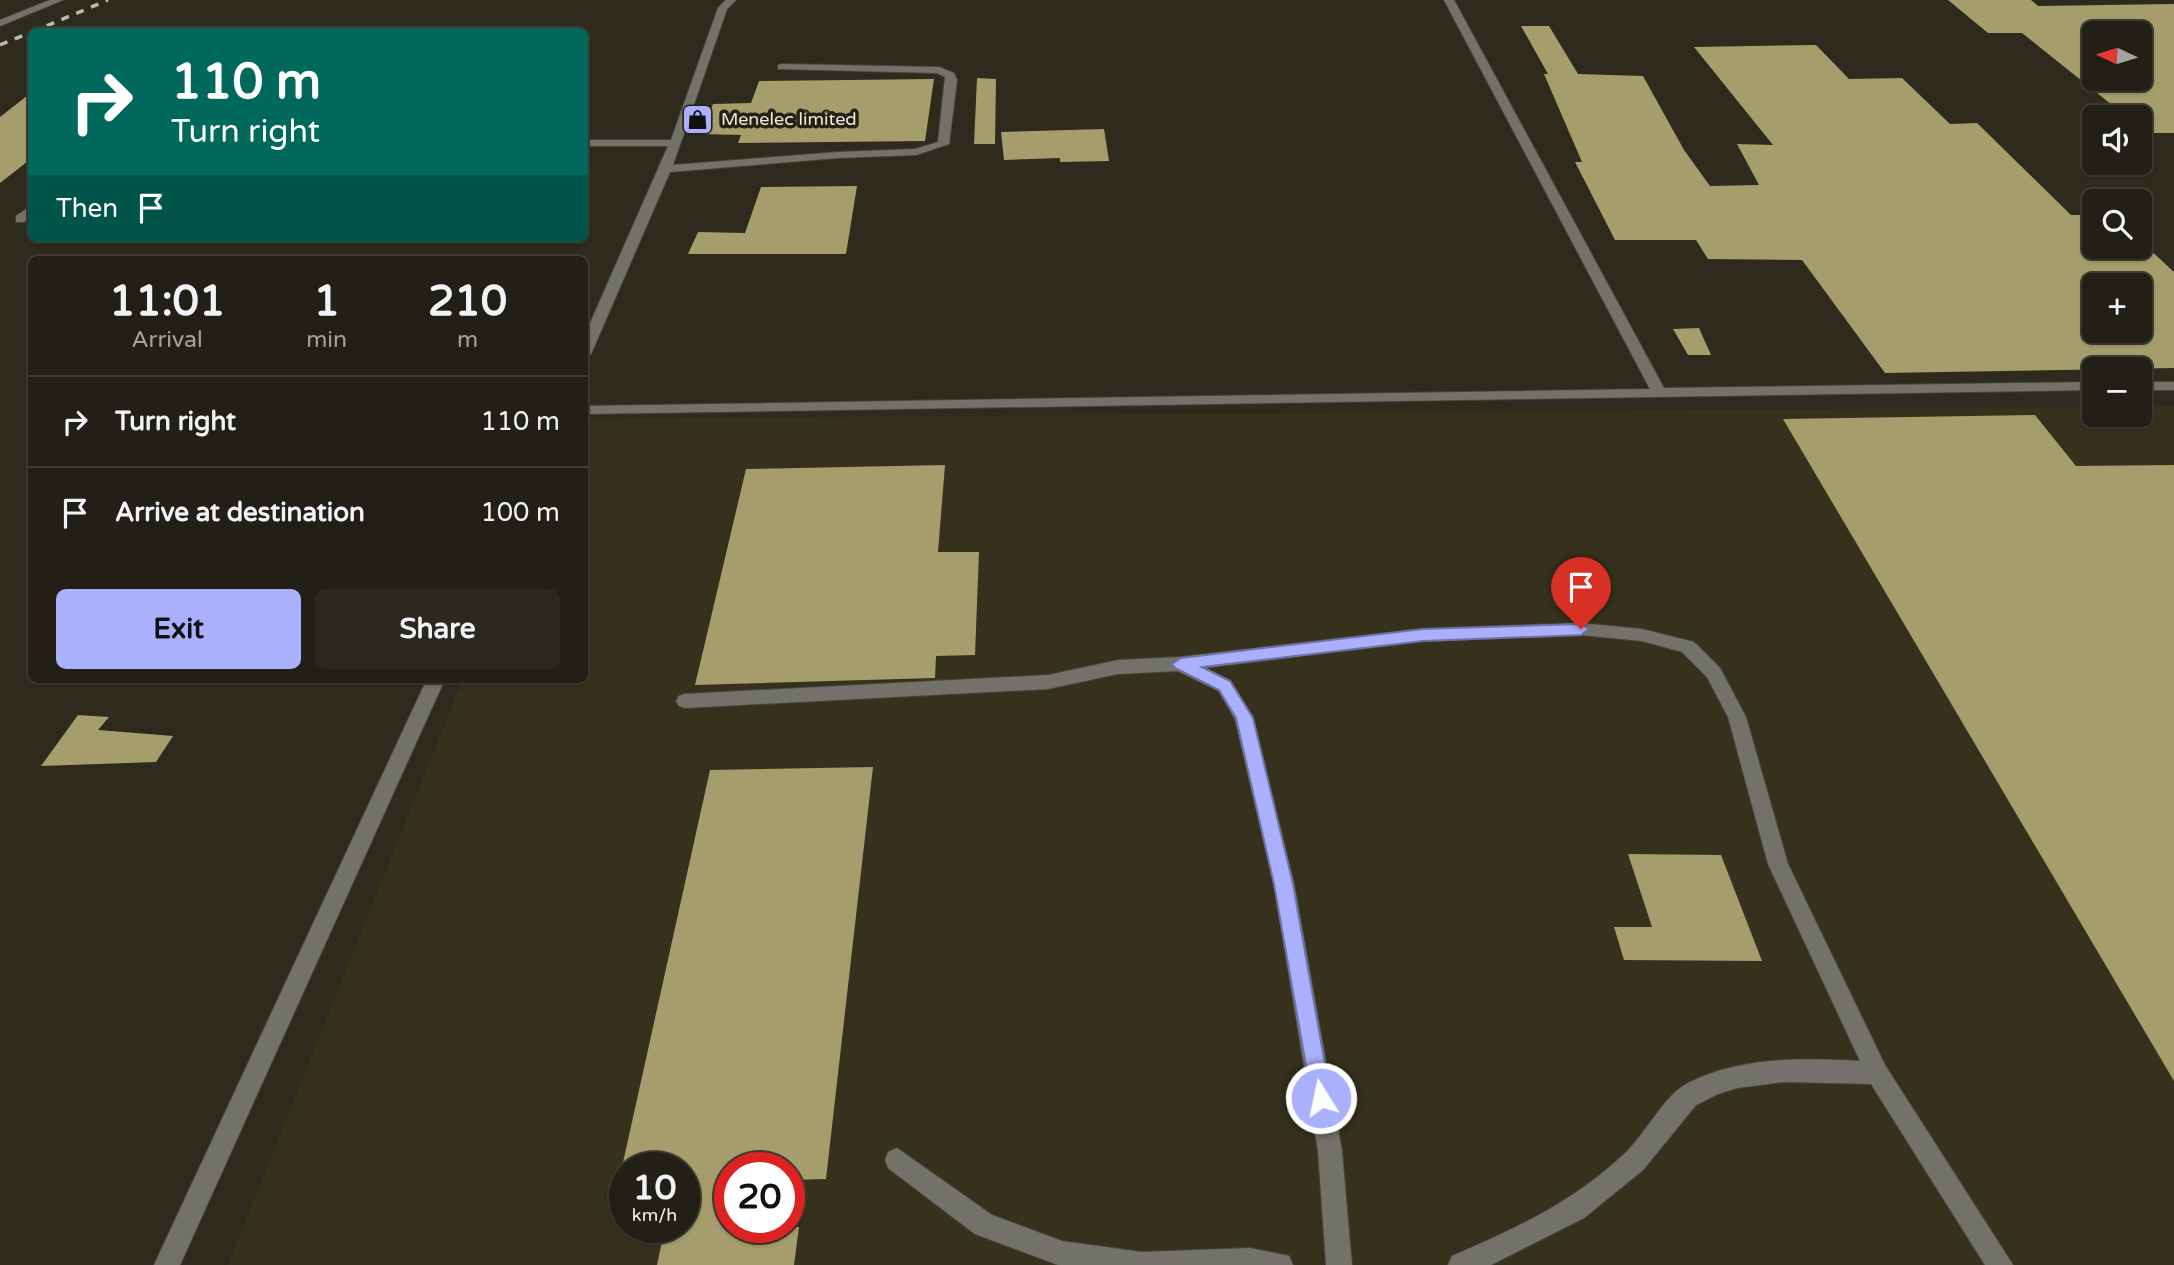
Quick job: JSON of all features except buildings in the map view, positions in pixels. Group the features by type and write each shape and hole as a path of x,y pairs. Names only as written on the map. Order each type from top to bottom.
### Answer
{"street":[{"path":"0,23 58,0"},
{"path":"588,345 666,169 723,8 731,0"},
{"path":"1449,0 1660,394"},
{"path":"666,169 799,157 916,152 943,144 950,75 939,70 782,67"},
{"path":"588,143 674,143"},
{"path":"20,219 28,212"},
{"path":"588,411 2082,386"},
{"path":"2152,386 2174,386"},
{"path":"685,701 1048,682 1118,667 1181,664 1423,635 1581,629 1642,635 1688,647 1714,673 1737,717 1778,864 1877,1073 2000,1265"},
{"path":"1181,664 1224,686 1244,718 1291,924 1330,1151 1339,1265"},
{"path":"167,1265 434,683"},
{"path":"1461,1265 1512,1244 1595,1198 1634,1161 1691,1094 1734,1077 1804,1069 1877,1073"},
{"path":"897,1160 984,1225 1062,1254 1142,1265 1250,1261 1280,1265"}],"shaded area":[{"path":"2174,406 2174,1265 228,1265 461,683 588,683 588,419 2082,407 2082,427 2152,427 2152,407"}],"railway":[{"path":"42,28 108,0"},
{"path":"0,45 28,34"}],"place":[{"name":"Menelec limited","path":"698,119"}],"route":[{"path":"1321,1098 1284,884 1244,718 1224,686 1181,664 1423,635 1581,629"}]}
